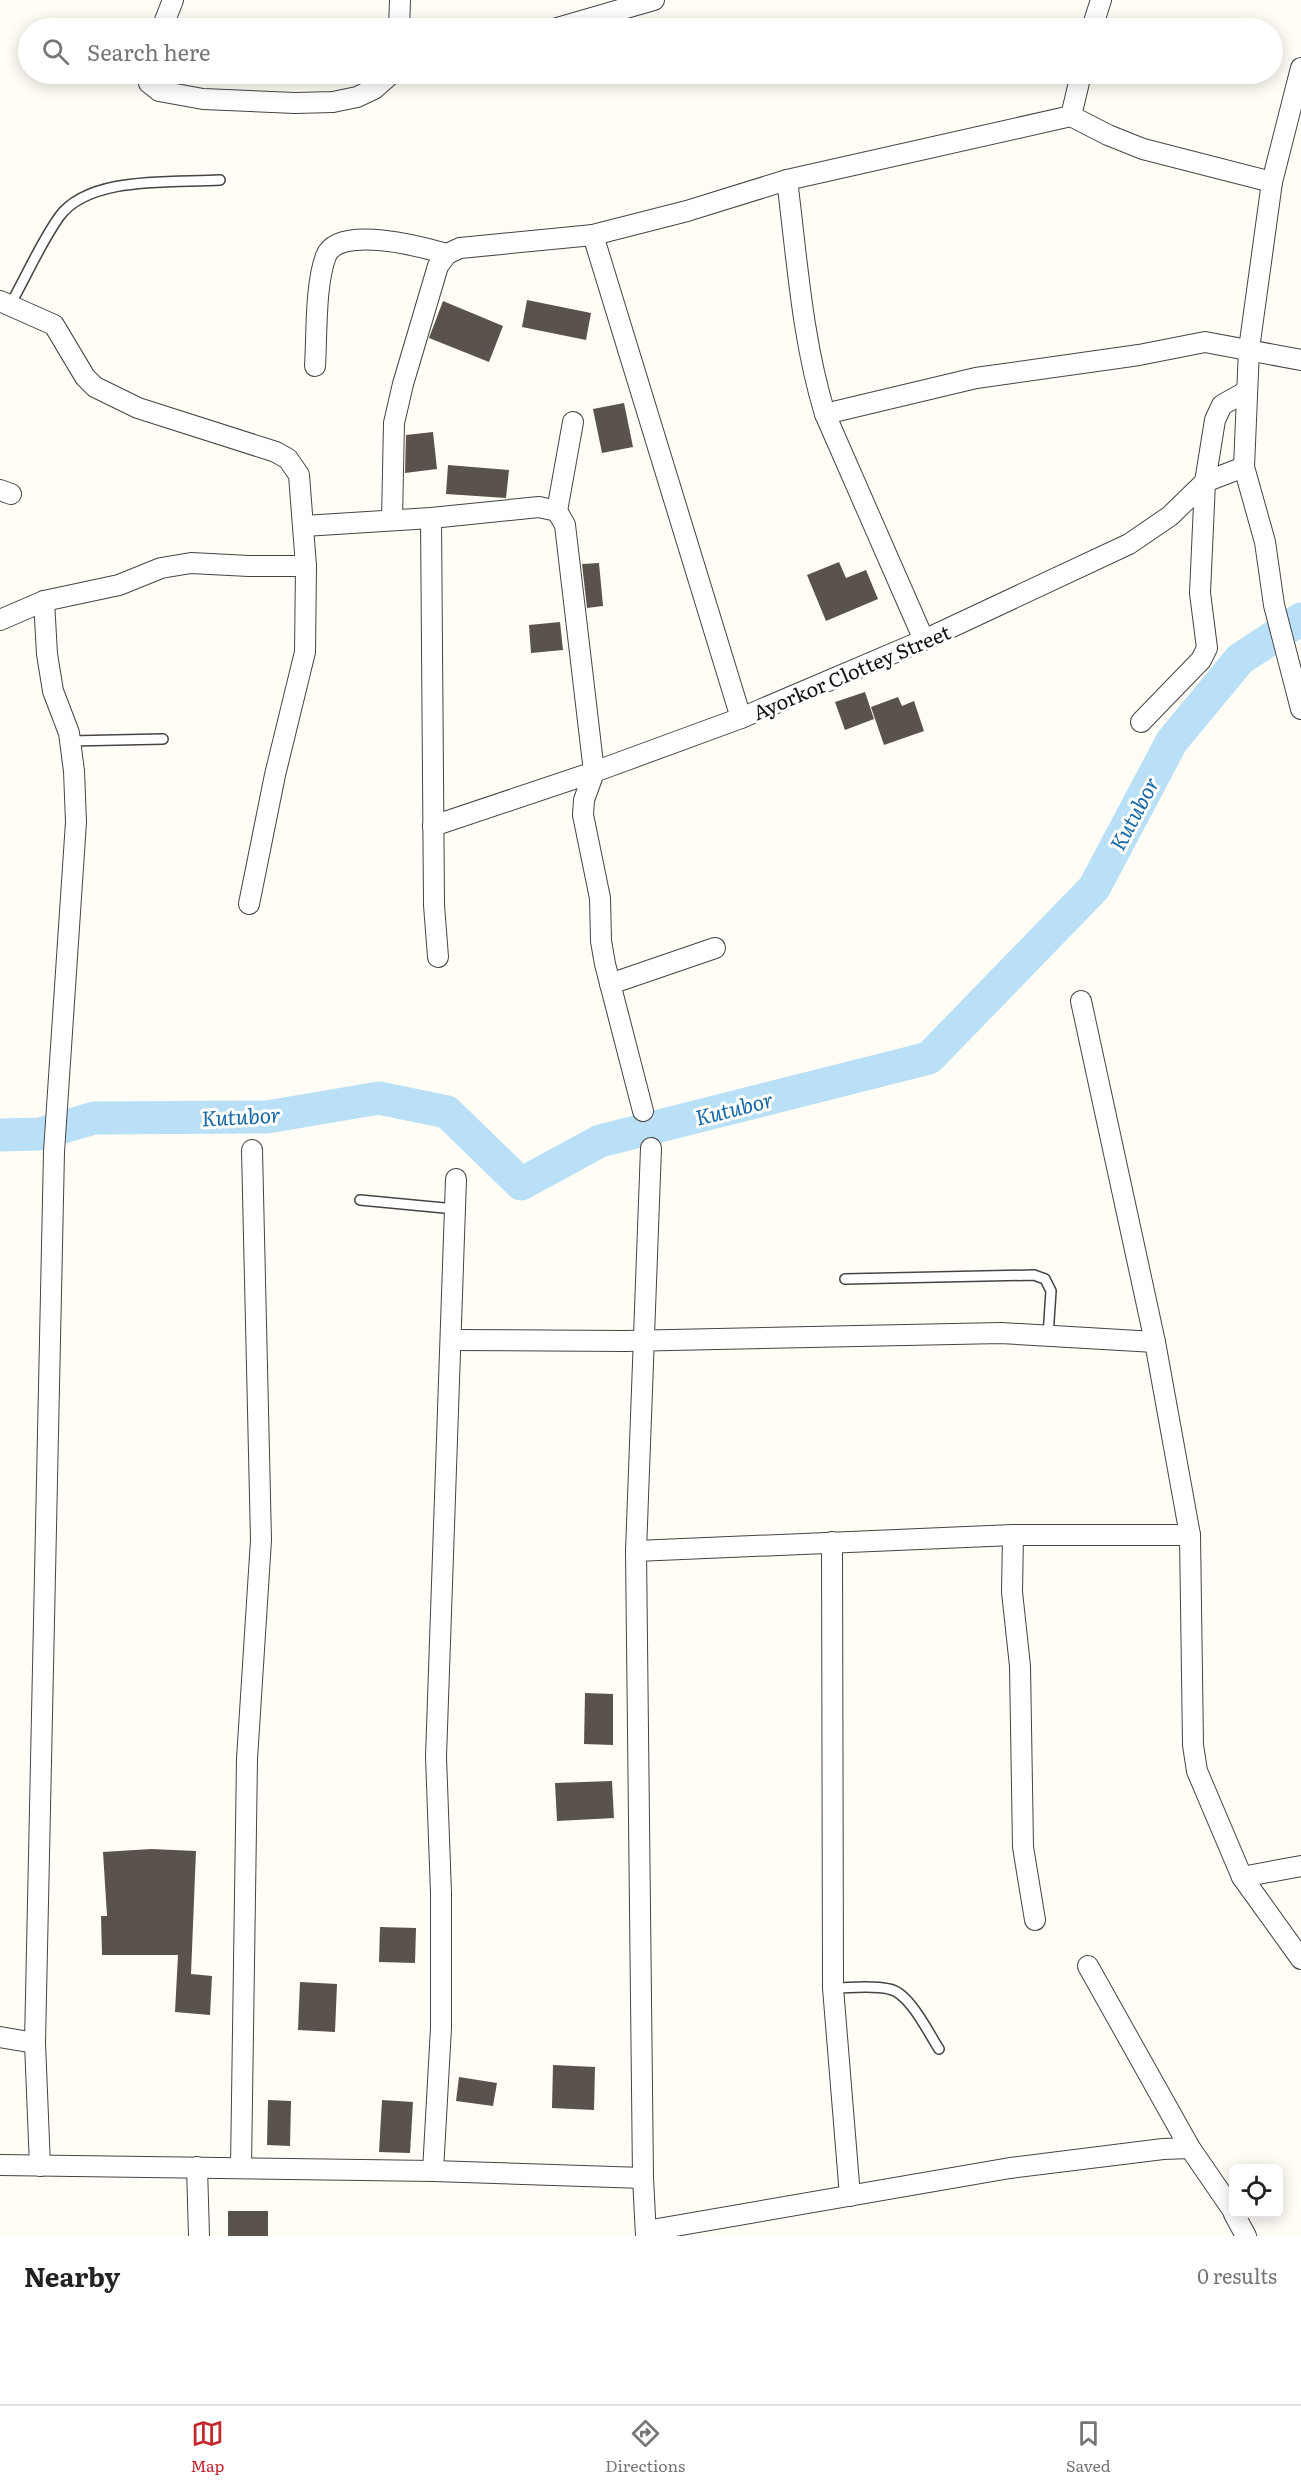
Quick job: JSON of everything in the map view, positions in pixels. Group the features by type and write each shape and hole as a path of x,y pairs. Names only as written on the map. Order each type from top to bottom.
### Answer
{"street":[{"path":"166,18 173,0"},
{"path":"399,18 400,0"},
{"path":"592,18 654,0"},
{"path":"1095,18 1101,0"},
{"path":"1301,68 1272,182 1249,349 1244,467 1265,542 1274,605 1301,709"},
{"path":"151,84 159,92 203,99 295,103 333,102 357,97 381,84"},
{"path":"1071,116 1079,84"},
{"path":"392,520 394,423 403,384 438,266 447,254 460,248 594,235 687,211 787,180 1071,116 1108,135 1143,149 1272,182"},
{"path":"787,180 811,357 825,414 924,640"},
{"path":"594,235 741,718"},
{"path":"315,366 322,276 326,254 336,245 348,240 380,240 412,244 447,254"},
{"path":"5,303 54,325 85,377 95,387 138,408 276,452 288,459 299,475 306,566 305,652 275,775 249,904"},
{"path":"825,414 976,378 1139,355 1205,342 1301,360"},
{"path":"1141,722 1201,660 1207,648 1200,593 1205,482 1215,420 1222,405 1247,391"},
{"path":"557,512 573,422"},
{"name":"Ayorkor Clottey Street","path":"433,826 594,772 741,718 924,640 1129,544 1170,516 1205,482 1244,467"},
{"path":"304,526 431,518 539,507 557,512 566,525 594,772 584,800 583,815 600,898 601,941 643,1111"},
{"path":"431,518 434,905 438,957"},
{"path":"0,620 44,601 119,585 161,568 191,563 306,566"},
{"path":"40,2166 36,2043 54,1152 76,822 70,741 53,691 47,654 44,601"},
{"path":"610,984 716,948"},
{"path":"1081,1001 1155,1342 1190,1536 1193,1745 1197,1771 1242,1877 1301,1959"},
{"path":"651,1148 636,1551 643,2178 646,2234 1010,2168 1163,2149 1190,2148"},
{"path":"241,2167 247,1759 261,1540 252,1150"},
{"path":"433,2171 441,2028 441,1893 436,1756 456,1179"},
{"path":"452,1340 1001,1333 1155,1342"},
{"path":"636,1551 1013,1535 1190,1536"},
{"path":"1013,1535 1012,1592 1020,1666 1023,1847 1035,1920"},
{"path":"832,1542 833,1988 850,2196"},
{"path":"1242,1877 1301,1866"},
{"path":"1088,1966 1190,2148 1229,2206"},
{"path":"0,2037 36,2043"},
{"path":"0,2165 241,2167 643,2178"},
{"path":"197,2167 199,2236"},
{"path":"1237,2218 1246,2236"}],"lane":[{"path":"5,303 60,216 82,196 119,186 220,180"},
{"path":"70,741 163,739"},
{"path":"360,1200 455,1209"},
{"path":"845,1279 1034,1275 1045,1279 1051,1291 1048,1336"},
{"path":"833,1988 890,1989 900,1994 908,2002 939,2049"}],"building":[{"path":"527,300 591,313 586,340 522,327"},
{"path":"443,301 503,326 489,362 429,338"},
{"path":"624,403 633,447 602,453 593,409"},
{"path":"433,432 437,469 405,473 406,435"},
{"path":"448,465 509,470 506,498 446,494"},
{"path":"839,562 846,578 866,570 878,599 826,621 807,575"},
{"path":"599,563 603,606 587,608 582,564"},
{"path":"560,622 563,650 531,653 529,625"},
{"path":"865,692 874,719 845,730 835,702"},
{"path":"898,697 902,706 914,701 924,731 884,745 871,707"},
{"path":"585,1693 613,1694 613,1745 584,1744"},
{"path":"612,1781 614,1818 557,1821 555,1783"},
{"path":"151,1849 196,1851 191,1974 212,1976 210,2015 175,2012 178,1955 102,1955 101,1916 107,1916 103,1852"},
{"path":"380,1927 416,1928 415,1963 379,1962"},
{"path":"300,1982 337,1984 335,2032 298,2030"},
{"path":"553,2065 595,2067 594,2110 552,2108"},
{"path":"459,2077 497,2083 493,2106 456,2101"},
{"path":"268,2100 291,2101 290,2146 267,2145"},
{"path":"382,2100 413,2102 410,2153 379,2152"},
{"path":"228,2211 268,2211 268,2236 228,2236"}],"waterway":[{"name":"Kutubor","path":"0,1135 40,1134 94,1118 267,1117 379,1098 447,1112 521,1184 600,1141 929,1058 1094,888 1172,741 1240,659 1301,619"}]}
